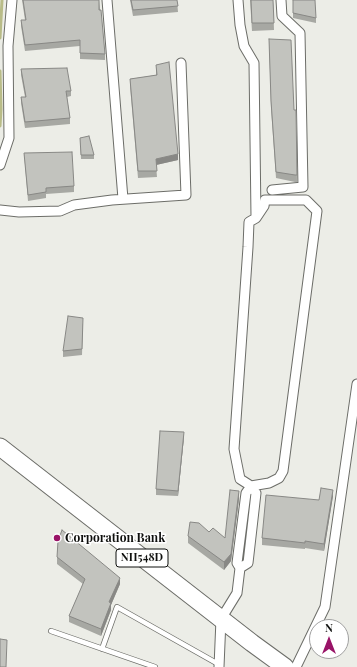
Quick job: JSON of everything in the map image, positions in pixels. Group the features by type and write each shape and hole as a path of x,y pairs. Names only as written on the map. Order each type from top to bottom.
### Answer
{"highway":[{"name":"NH548D","path":"0,447 285,667"}],"street":[{"path":"0,165 9,138 8,46 12,0"},
{"path":"107,0 123,199"},
{"path":"238,0 240,25 244,46 254,63 256,218"},
{"path":"272,190 303,188 300,33 282,16 281,0"},
{"path":"0,210 19,212 60,211 74,205 123,199 186,195 181,63"},
{"path":"265,200 306,200 317,211 283,471 279,478 269,483 251,486 240,479 234,449 248,254 248,222 256,218 264,206 265,200"},
{"path":"296,667 324,607 357,384"},
{"path":"220,666 221,619 237,593 240,568 237,563 246,493 251,486"}],"lane":[{"path":"102,649 117,607 220,666"},
{"path":"51,632 155,667"}],"building":[{"path":"23,0 99,0 105,54 80,53 80,40 25,45 21,20 26,20"},
{"path":"131,0 177,0 178,6 133,10"},
{"path":"251,0 273,0 274,23 252,23"},
{"path":"293,0 315,0 316,18 293,13"},
{"path":"269,39 291,40 294,110 296,110 297,175 276,172 271,101"},
{"path":"169,62 178,154 156,159 157,171 138,171 130,79 157,75 156,65"},
{"path":"67,68 71,91 66,91 70,118 25,122 21,97 26,97 21,69"},
{"path":"89,136 94,155 81,155 80,138"},
{"path":"72,152 74,186 46,188 46,192 28,195 24,153"},
{"path":"68,316 83,318 82,349 63,351"},
{"path":"160,431 184,432 178,491 156,489"},
{"path":"321,488 333,490 324,544 262,538 266,495 319,500"},
{"path":"230,490 239,491 231,554 224,562 188,536 190,522 199,523 209,532 213,528 225,538"},
{"path":"62,530 120,578 109,602 111,603 101,629 69,616 85,579 57,557 58,541"},
{"path":"0,639 7,640 6,667 0,667"}],"waterway":[{"path":"0,38 2,0"},
{"path":"0,71 0,126"}],"place":[{"name":"Corporation Bank","path":"57,538"}]}
